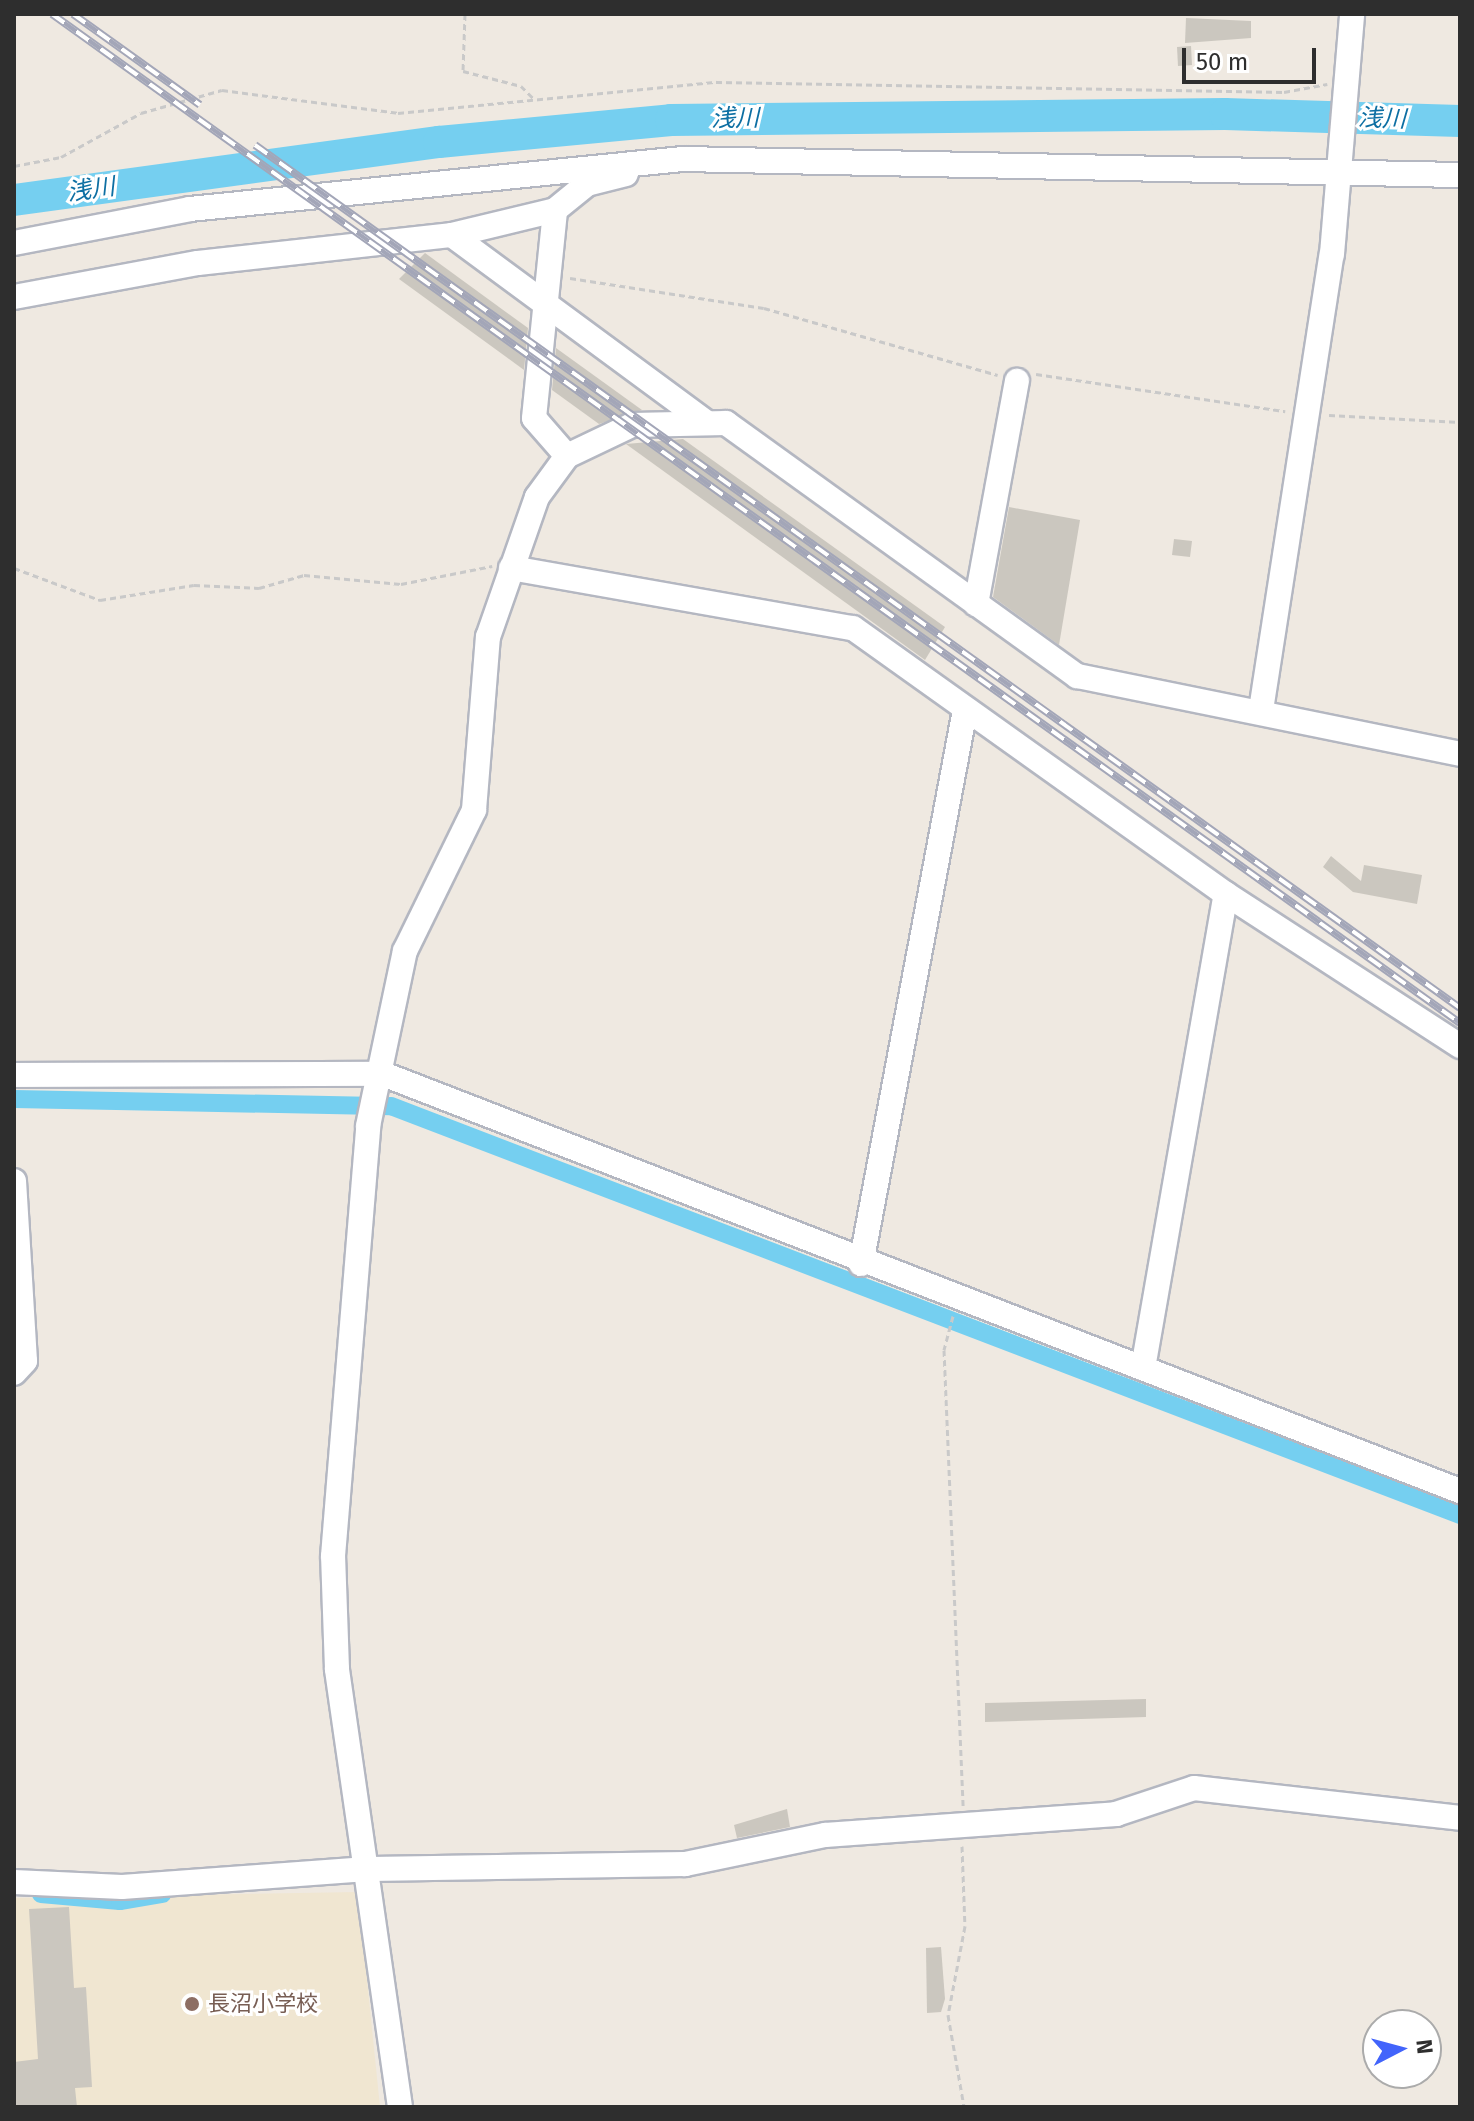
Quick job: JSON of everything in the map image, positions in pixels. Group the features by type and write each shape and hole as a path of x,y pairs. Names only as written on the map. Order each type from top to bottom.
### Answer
{"street":[{"path":"1261,710 1308,414 1338,170 1352,14"},
{"path":"14,297 198,263 452,235 555,210 587,184 682,159"},
{"path":"14,243 190,209 682,159 1338,170 1460,175"},
{"path":"555,210 534,418 567,456"},
{"path":"452,235 704,421"},
{"path":"976,604 1017,381"},
{"path":"400,2107 370,1869 337,1669 333,1556 375,1094 405,951 474,810 488,637 537,497 567,456 632,425 704,421 726,423 1077,676 1261,710 1460,754"},
{"path":"511,568 853,628 1226,894 1460,1046"},
{"path":"861,1264 965,710"},
{"path":"1143,1368 1226,894"},
{"path":"14,1075 375,1094 861,1264 1143,1368 1460,1491"},
{"path":"14,1181 25,1361 14,1373"},
{"path":"14,1882 122,1887 370,1869 685,1864 825,1835 1116,1814 1194,1788 1460,1818"}],"path":[{"path":"465,14 463,71 521,86 534,99"},
{"path":"14,166 61,157 141,113 222,90 398,113 716,82 1284,92 1346,87"},
{"path":"550,275 764,308 1017,381 1038,374 1308,414 1460,422"},
{"path":"14,568 100,600 194,585 259,588 304,575 367,586 486,565 511,568"},
{"path":"954,1310 949,1328 965,1926 948,2015 964,2107"}],"shaded area":[{"name":"長沼小学校","path":"358,1892 380,2107 14,2107 14,1898"}],"building":[{"path":"1186,18 1251,21 1251,38 1185,43"},
{"path":"1191,46 1192,65 1178,66 1177,47"},
{"path":"425,253 528,328 524,370 399,279"},
{"path":"556,348 642,410 599,424 552,390"},
{"path":"683,439 945,627 925,660 626,444"},
{"path":"1009,507 1080,520 1059,645 993,597"},
{"path":"1174,539 1192,541 1190,557 1172,555"},
{"path":"1331,856 1361,881 1364,865 1422,875 1417,904 1353,892 1323,867"},
{"path":"1146,1699 1146,1717 985,1722 985,1703"},
{"path":"787,1809 790,1827 737,1838 734,1825"},
{"path":"69,1907 74,1988 86,1987 92,2087 75,2088 77,2107 14,2107 14,2062 38,2059 29,1909"},
{"path":"941,1947 945,1999 941,2012 927,2013 926,1948"}],"waterway":[{"name":"浅川","path":"14,200 439,142 671,120 1225,114 1460,121"},
{"path":"14,1099 391,1106 1460,1515"},
{"path":"41,1894 120,1901 162,1894"}],"railway":[{"path":"52,14 1460,1023"},
{"path":"73,14 200,105"},
{"path":"255,145 1460,1008"}],"place":[{"name":"長沼小学校","path":"192,2004"}]}
